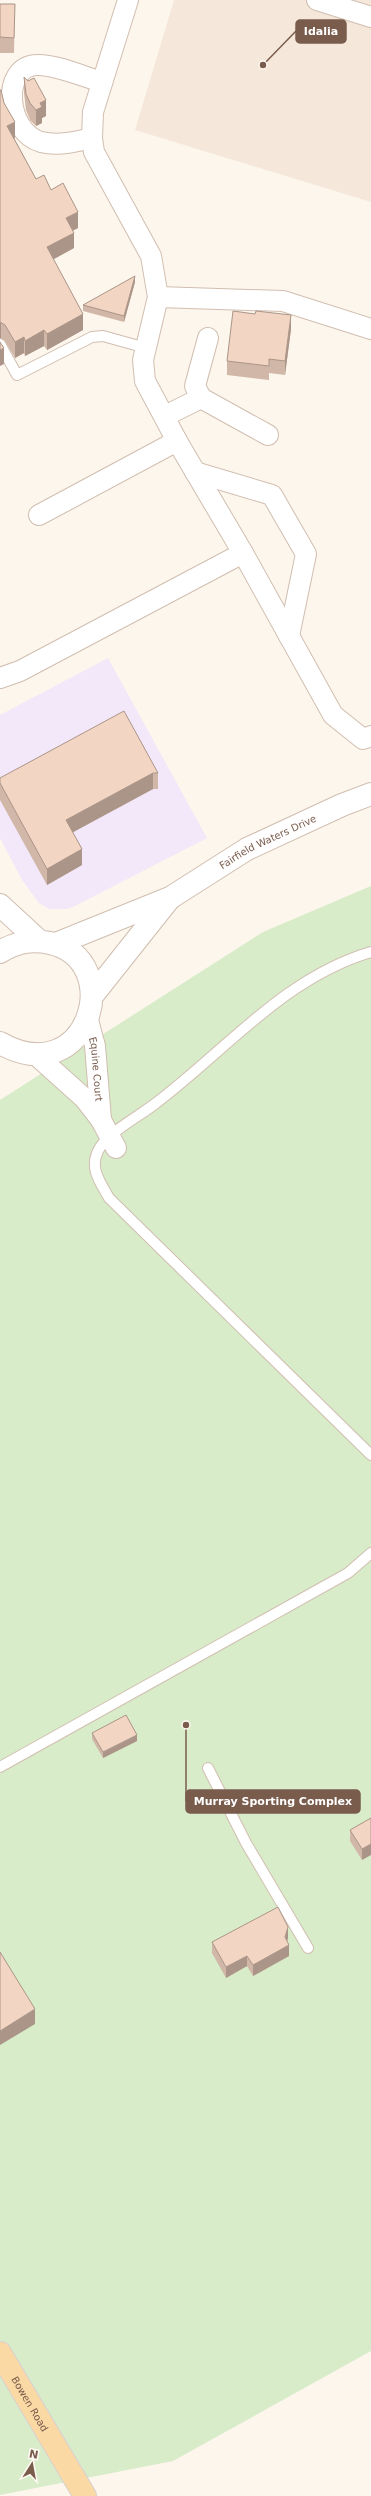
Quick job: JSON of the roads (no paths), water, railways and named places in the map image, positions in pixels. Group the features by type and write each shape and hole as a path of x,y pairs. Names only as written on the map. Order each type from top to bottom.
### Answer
{"main road":[{"name":"Bowen Road","path":"0,2353 85,2496"}],"street":[{"path":"128,0 93,112 92,138 94,152 151,256 158,297 143,360 145,381 166,416 177,441 243,553 333,716 363,738 371,736"},
{"path":"317,0 371,17"},
{"path":"92,138 65,144 41,142 30,137 18,126 7,97 10,85 17,74 26,68 38,65 102,82"},
{"path":"158,297 283,301 371,329"},
{"path":"208,338 195,386 201,398 268,435"},
{"path":"166,416 201,398"},
{"path":"39,515 177,441"},
{"path":"195,472 272,495 306,554 288,636"},
{"path":"0,678 20,671 243,553"},
{"path":"0,688 20,671"},
{"name":"Fairfield Waters Drive","path":"0,952 18,942 47,942 170,898 247,849 342,805 371,794"},
{"name":"Fairfield Waters Drive","path":"92,996 170,898"},
{"path":"0,905 47,942 71,953 82,965 89,980 92,996 88,1020 80,1034 67,1045 52,1053 13,1052"},
{"name":"Equine Court","path":"88,1020 95,1046 101,1120"},
{"name":"Equine Court","path":"13,1052 84,1098 101,1120 113,1143"}],"lane":[{"path":"0,344 17,375 92,337 103,336 146,348"},
{"path":"371,952 334,967 276,1002 157,1103 113,1143 98,1150 94,1166 99,1182 109,1198 371,1455"},
{"path":"0,1767 348,1573 371,1554"},
{"path":"208,1768 246,1843 308,1948"}],"place":[{"name":"Idalia","path":"263,65"},
{"name":"Murray Sporting Complex","path":"186,1725"}]}
